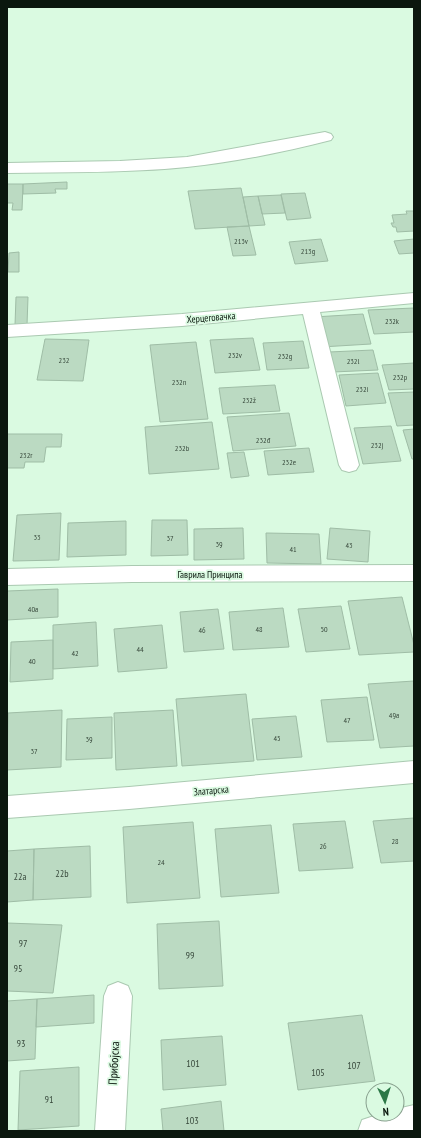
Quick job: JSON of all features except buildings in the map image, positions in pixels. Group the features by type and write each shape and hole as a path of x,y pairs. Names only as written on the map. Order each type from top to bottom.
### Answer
{"street":[{"path":"7,168 132,166 187,162 227,156 325,137"},
{"name":"Херцеговачка","path":"7,331 182,320 414,298"},
{"path":"310,307 349,465"},
{"name":"Гаврила Принципа","path":"7,577 132,574 414,573"},
{"name":"Златарска","path":"7,807 129,798 414,772"},
{"name":"Прибојска","path":"110,1131 118,996"},
{"path":"373,1131 414,1120"}]}
